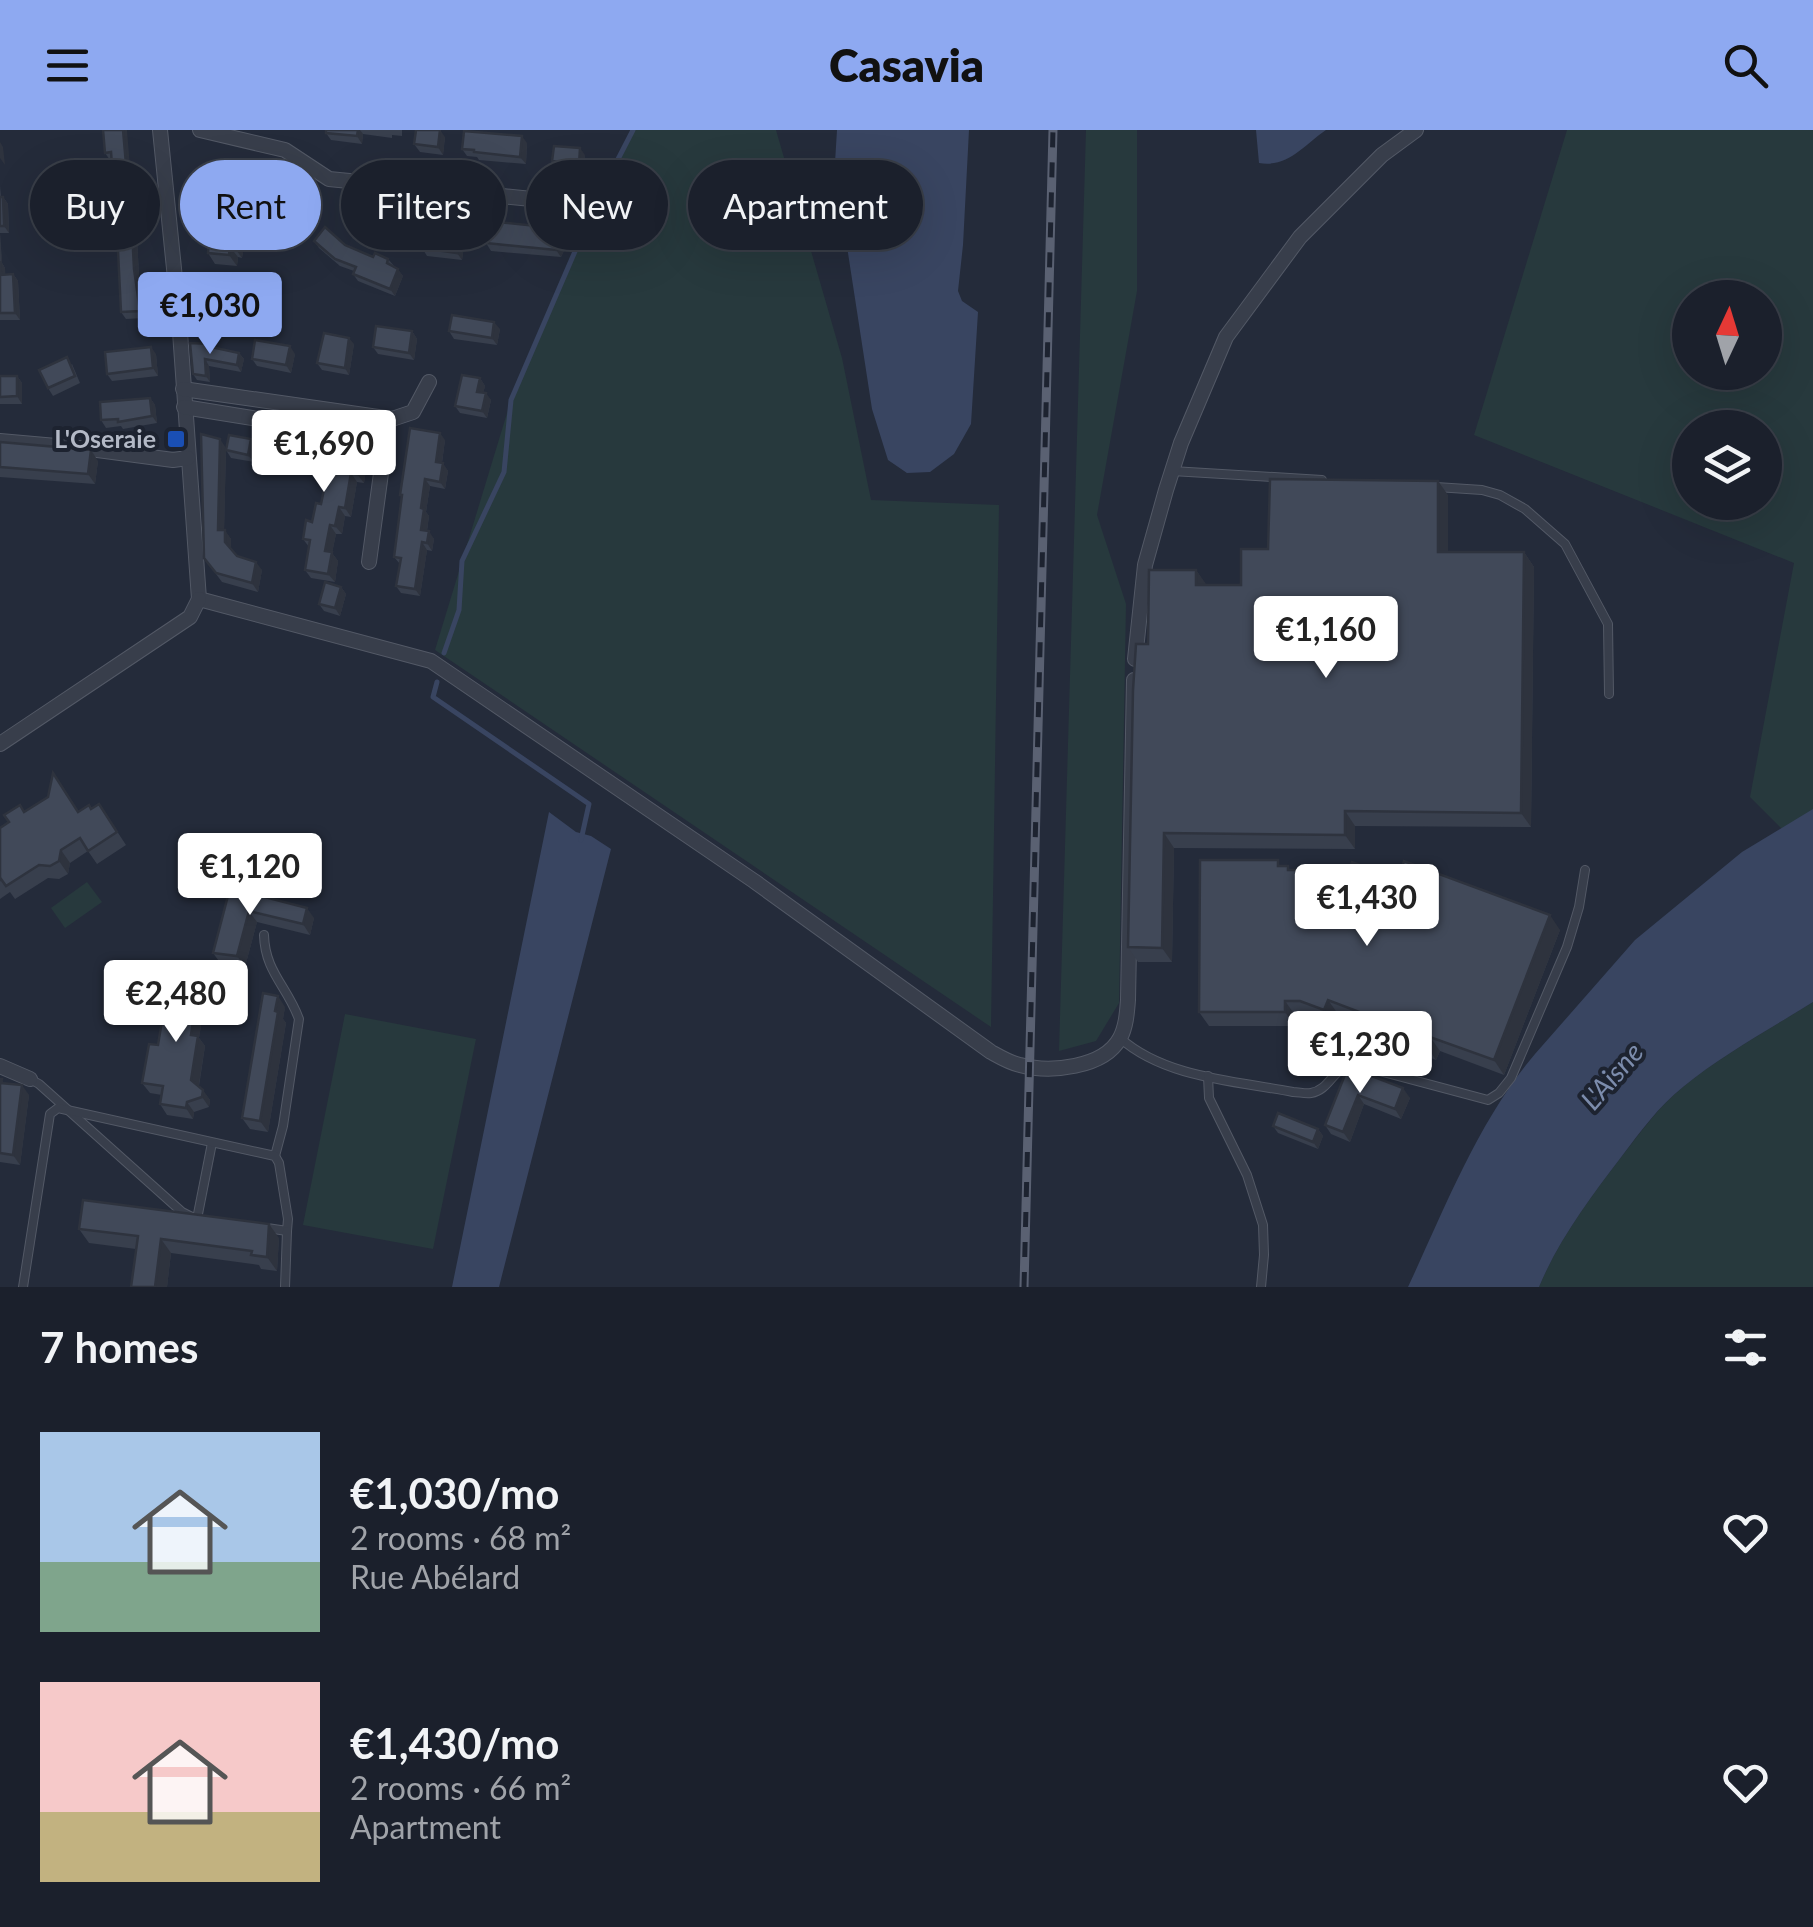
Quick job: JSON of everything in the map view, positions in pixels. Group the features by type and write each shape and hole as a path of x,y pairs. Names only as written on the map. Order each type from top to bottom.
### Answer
{"street":[{"path":"0,744 190,617 199,598 179,318 160,130"},
{"path":"200,130 285,150 328,179 526,198"},
{"path":"199,598 431,661 708,849 991,1052 1034,1068 1068,1066 1102,1056 1120,1038 1127,1016 1132,704 1145,565 1181,443 1226,337 1300,237 1382,155 1416,130"},
{"path":"183,389 392,419 413,412 429,382"},
{"path":"184,407 370,437 384,451 370,562"},
{"path":"0,441 173,460 188,458"},
{"path":"0,1066 30,1079"}],"lane":[{"path":"1172,471 1332,480"},
{"path":"1426,486 1500,494 1525,509 1566,544 1608,624 1609,694"},
{"path":"1120,1038 1132,1049 1180,1070 1293,1092 1322,1089 1344,1066 1353,1064 1488,1100 1510,1078 1567,947 1580,908 1585,870"},
{"path":"264,935 264,955 299,1019 275,1156"},
{"path":"1208,1076 1208,1098 1248,1176 1263,1226 1260,1287"},
{"path":"30,1079 182,1212 215,1221"},
{"path":"24,1287 50,1114 58,1108 275,1156 280,1163 288,1218 285,1287"},
{"path":"197,1219 212,1143"},
{"path":"251,1226 287,1231"}],"shaded area":[{"path":"633,130 776,130 785,160 688,160 688,250 811,250 842,358 871,500 999,505 991,1027 435,650 511,400 576,250 668,250 668,160 618,160"},
{"path":"1086,130 1137,130 1137,291 1097,515 1126,604 1119,1003 1096,1041 1059,1051"},
{"path":"1567,130 1813,130 1813,860 1750,797 1794,563 1686,520 1782,520 1782,410 1672,410 1672,514 1474,435"},
{"path":"87,882 102,902 65,928 51,908"},
{"path":"1813,1002 1813,1287 1539,1287 1587,1203 1666,1102 1714,1064"},
{"path":"345,1014 476,1039 433,1249 303,1225"}],"water":[{"path":"837,130 969,130 958,291 962,301 978,312 971,424 954,454 930,472 907,473 888,460 872,409 847,250 923,250 923,160 835,160"},
{"path":"1256,130 1326,130 1295,154 1269,164 1259,163"},
{"name":"L'Aisne","path":"1813,809 1813,1002 1714,1064 1666,1102 1587,1203 1539,1287 1408,1287 1480,1136 1535,1054 1635,940 1742,852"},
{"path":"549,812 576,832 611,849 499,1287 452,1287"}],"building":[{"path":"103,130 123,130 126,160 112,160 111,152 105,153"},
{"path":"326,130 358,130 357,136"},
{"path":"416,130 440,130 438,147 414,144"},
{"path":"464,131 522,136 520,157 462,149"},
{"path":"554,146 580,148 579,160 552,160"},
{"path":"3,197 4,226 0,226"},
{"path":"506,223 526,225 526,247 506,245"},
{"path":"325,227 341,241 341,250 357,250 373,257 375,253 388,259 387,263 398,269 390,289 353,274 356,267 335,259 321,247"},
{"path":"118,250 133,250 140,311 121,312"},
{"path":"208,250 230,250 229,255"},
{"path":"0,261 1,275 13,274 15,313 0,313"},
{"path":"246,290 246,301 184,302 183,291"},
{"path":"452,315 494,322 492,338 449,331"},
{"path":"376,326 412,331 409,353 373,347"},
{"path":"324,333 349,338 345,368 317,363"},
{"path":"255,340 290,346 286,365 252,359"},
{"path":"190,343 211,344 239,353 237,365 205,359 206,376 193,374"},
{"path":"151,347 153,368 107,374 105,352"},
{"path":"67,357 75,376 48,388 39,370"},
{"path":"462,375 480,378 477,392 486,393 482,411 455,406"},
{"path":"0,376 17,376 17,396 0,397"},
{"path":"150,398 152,416 118,422 101,420 100,402"},
{"path":"410,428 440,433 436,462 443,463 440,482 425,479 421,530 429,531 427,543 422,542 415,589 396,586 401,558 394,557"},
{"path":"201,434 220,439 218,530 225,530 225,542 237,556 256,562 252,583 216,573 204,558"},
{"path":"229,435 251,439 248,455 226,450"},
{"path":"0,442 91,450 88,474 0,467"},
{"path":"285,443 361,455 357,474 351,473 345,508 339,507 335,526 330,525 325,551 332,552 328,574 305,570 310,540 303,539 306,520 312,522 316,503 321,504 328,470 282,462"},
{"path":"1270,479 1438,481 1438,552 1524,552 1521,813 1345,811 1345,835 1164,833 1162,948 1128,947 1133,690 1136,644 1148,644 1149,570 1196,570 1196,585 1241,585 1241,549 1268,549"},
{"path":"325,582 341,587 335,608 319,604"},
{"path":"53,773 78,812 99,804 117,832 88,851 80,838 61,850 59,861 50,866 39,865 6,886 0,880 0,828 9,822 4,815 20,805 24,812 48,797"},
{"path":"1200,860 1278,860 1278,866 1302,870 1303,894 1336,907 1352,862 1398,879 1404,861 1550,915 1494,1060 1430,1037 1426,1045 1380,1029 1383,1021 1328,1000 1324,1010 1300,1001 1285,1001 1285,1012 1199,1012"},
{"path":"230,888 307,908 303,924 249,911 237,956 213,953"},
{"path":"170,972 200,976 191,1035 198,1036 191,1080 203,1090 202,1097 187,1102 186,1108 160,1104 163,1086 142,1083 149,1044 158,1045"},
{"path":"263,993 278,996 278,1012 260,1121 242,1118"},
{"path":"1348,1067 1403,1088 1395,1109 1358,1095 1343,1132 1325,1125"},
{"path":"0,1079 1,1083 22,1085 13,1155 0,1153"},
{"path":"1278,1113 1318,1129 1313,1142 1273,1126"},
{"path":"83,1200 269,1224 267,1257 251,1255 252,1251 161,1239 155,1287 131,1287 138,1236 79,1229"}],"waterway":[{"path":"444,653 459,610 462,561 504,472 511,400 598,198 633,130"},
{"path":"437,682 433,697 589,804 581,840"}],"railway":[{"path":"1024,1287 1053,130"}],"place":[{"name":"L'Oseraie","path":"176,439"}]}
